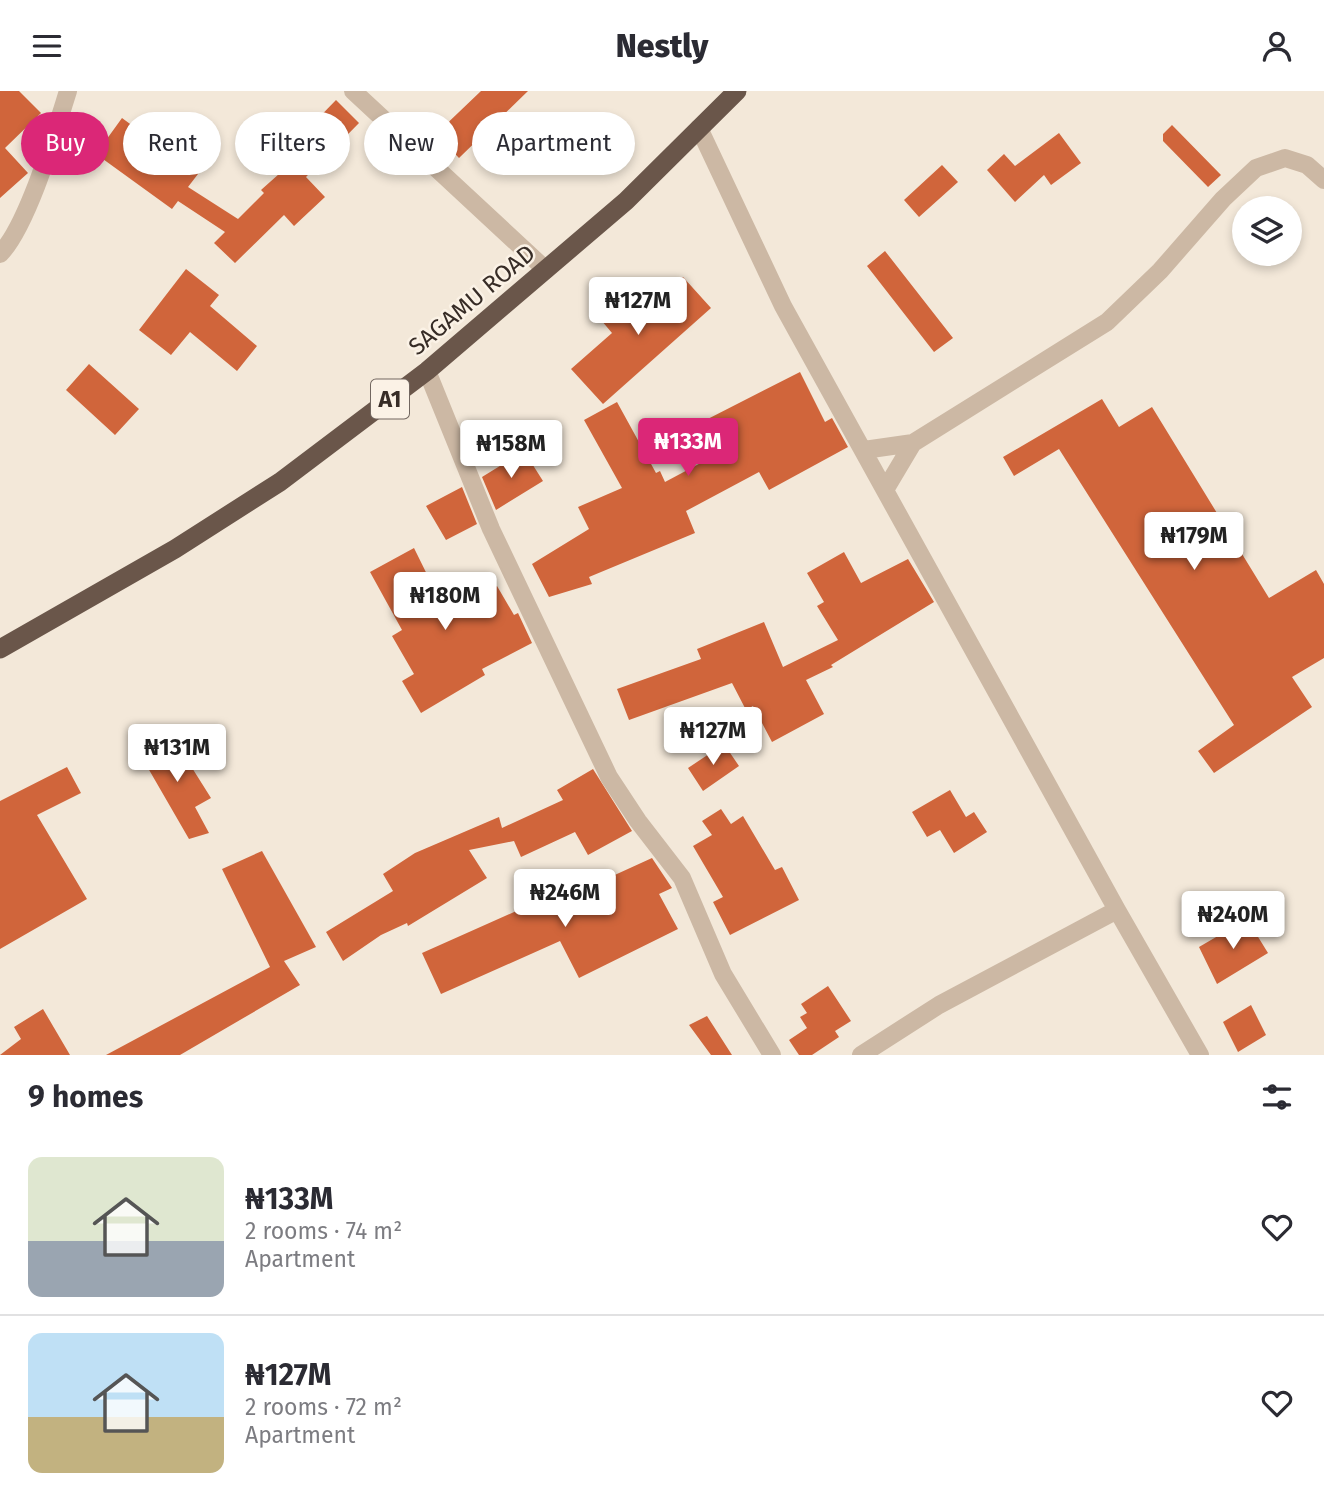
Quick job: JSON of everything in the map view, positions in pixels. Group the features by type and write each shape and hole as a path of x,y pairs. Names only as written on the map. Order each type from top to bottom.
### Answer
{"highway":[{"name":"SAGAMU ROAD","path":"0,649 175,548 280,482 427,371 626,201 737,91"}],"street":[{"path":"0,254 15,231 40,173 68,91"},
{"path":"353,91 545,269"},
{"path":"699,128 783,306 1117,911 1200,1055"},
{"path":"864,450 913,443 1107,322 1160,271 1223,198 1256,168 1285,157 1307,165 1324,180"},
{"path":"427,371 491,529 609,777 682,879 723,974 772,1055"},
{"path":"885,490 913,443"},
{"path":"861,1055 939,1005 1117,911"}],"building":[{"path":"0,91 19,91 40,112 21,112 21,132 5,148 21,165 21,175 26,175 0,198"},
{"path":"481,91 528,91 506,112 472,112 472,145 459,158 458,113"},
{"path":"336,100 348,112 324,112"},
{"path":"350,114 359,123 350,132"},
{"path":"122,118 123,174 109,163 109,136"},
{"path":"1172,125 1221,175 1208,187 1163,141 1163,134"},
{"path":"1059,133 1081,163 1051,185 1044,175 1015,202 987,170 1004,154 1015,166"},
{"path":"942,165 958,182 919,217 904,200"},
{"path":"125,175 197,175 188,187 238,219 264,193 261,190 278,175 308,175 306,177 325,197 294,226 284,215 235,263 214,243 225,232 178,201 172,209"},
{"path":"885,251 953,338 934,352 867,266"},
{"path":"186,269 219,295 210,306 257,346 237,371 190,332 171,355 139,330"},
{"path":"683,277 711,308 603,404 571,369 612,333 601,320 637,287 653,304"},
{"path":"89,364 139,409 115,435 66,390"},
{"path":"800,372 825,422 832,418 848,447 769,490 759,472 686,511 695,533 589,577 592,584 549,597 532,564 589,529 578,507 622,488 584,420 617,402 656,473 660,471 665,482 710,458 694,426"},
{"path":"1102,399 1119,427 1152,407 1269,598 1316,570 1324,584 1324,658 1292,677 1312,707 1214,773 1198,751 1234,725 1059,449 1014,476 1003,457"},
{"path":"524,451 543,481 496,510 482,477"},
{"path":"462,487 477,524 446,540 426,506"},
{"path":"414,548 448,617 497,586 514,615 518,613 532,643 482,669 485,675 421,713 402,681 414,674 392,636 402,630 370,572"},
{"path":"844,552 861,583 908,559 934,602 831,665 833,667 806,680 824,714 772,742 753,706 746,710 732,683 629,720 617,689 701,659 697,649 764,622 783,667 838,640 817,606 824,602 807,573"},
{"path":"172,736 211,798 195,807 209,833 189,839 137,749"},
{"path":"724,744 739,766 703,791 688,768"},
{"path":"67,767 81,793 37,815 87,899 0,949 0,801"},
{"path":"593,769 632,831 588,855 575,832 521,857 514,841 469,850 487,878 408,926 407,923 381,935 343,961 326,932 393,891 383,874 415,853 499,817 502,828 563,800 557,790"},
{"path":"950,790 966,817 974,812 987,832 954,853 940,830 927,837 912,812"},
{"path":"721,809 731,824 743,816 775,870 782,867 799,900 730,935 713,902 723,897 693,846 712,835 702,821"},
{"path":"262,851 316,947 284,961 300,985 180,1055 106,1055 270,967 222,869"},
{"path":"652,858 672,888 659,894 678,929 579,978 560,941 441,994 422,953 523,908 527,915"},
{"path":"1247,919 1268,953 1217,984 1199,947"},
{"path":"828,986 851,1021 835,1031 839,1037 812,1055 799,1055 789,1040 807,1028 800,1017 807,1013 801,1004"},
{"path":"1251,1005 1266,1035 1238,1052 1223,1022"},
{"path":"43,1009 70,1055 0,1055 21,1039 14,1027"},
{"path":"707,1016 732,1055 711,1055 689,1025"}]}
